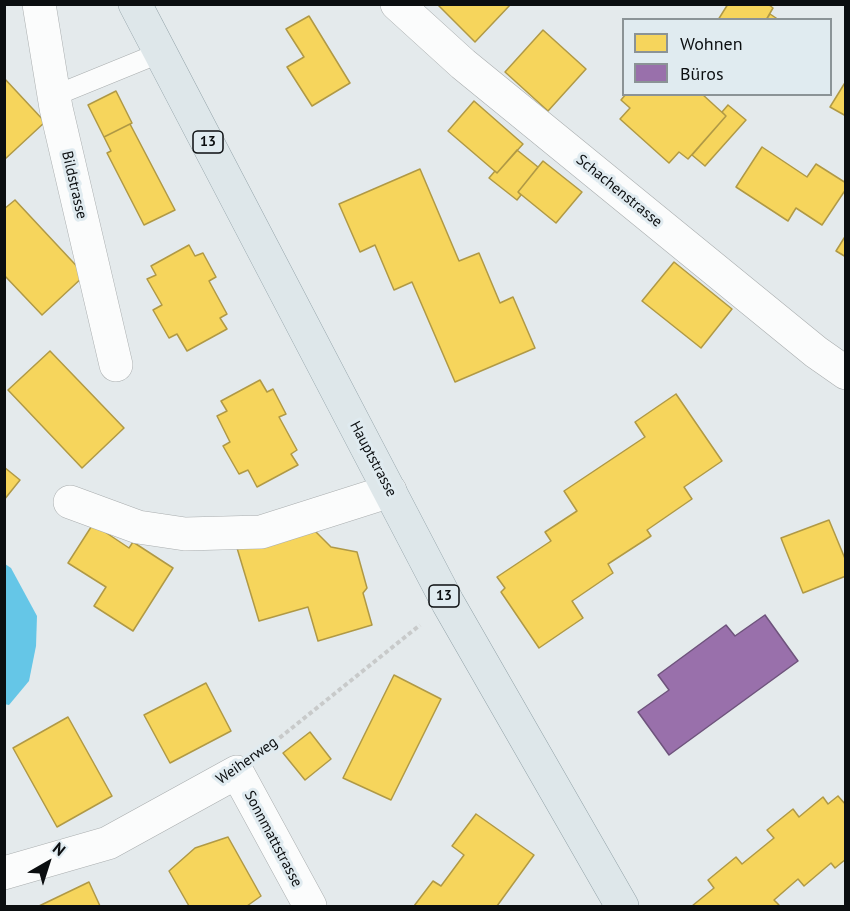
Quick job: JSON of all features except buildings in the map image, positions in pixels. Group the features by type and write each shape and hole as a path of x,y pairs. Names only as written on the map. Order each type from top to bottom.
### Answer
{"main road":[{"name":"Hauptstrasse","path":"135,4 448,603 622,906"}],"street":[{"name":"Bildstrasse","path":"39,4 54,96 116,364"},
{"name":"Schachenstrasse","path":"397,4 463,64 816,352 846,373"},
{"path":"70,502 138,528 185,534 261,532 390,491"},
{"name":"Weiherweg","path":"4,873 108,843 237,772"},
{"name":"Sonnmattstrasse","path":"237,772 310,906"}],"lane":[{"path":"54,96 162,52"}],"path":[{"name":"Weiherweg","path":"237,772 421,625"}],"water":[{"path":"5,564 11,568 37,616 36,646 29,681 9,705 4,704"}]}
